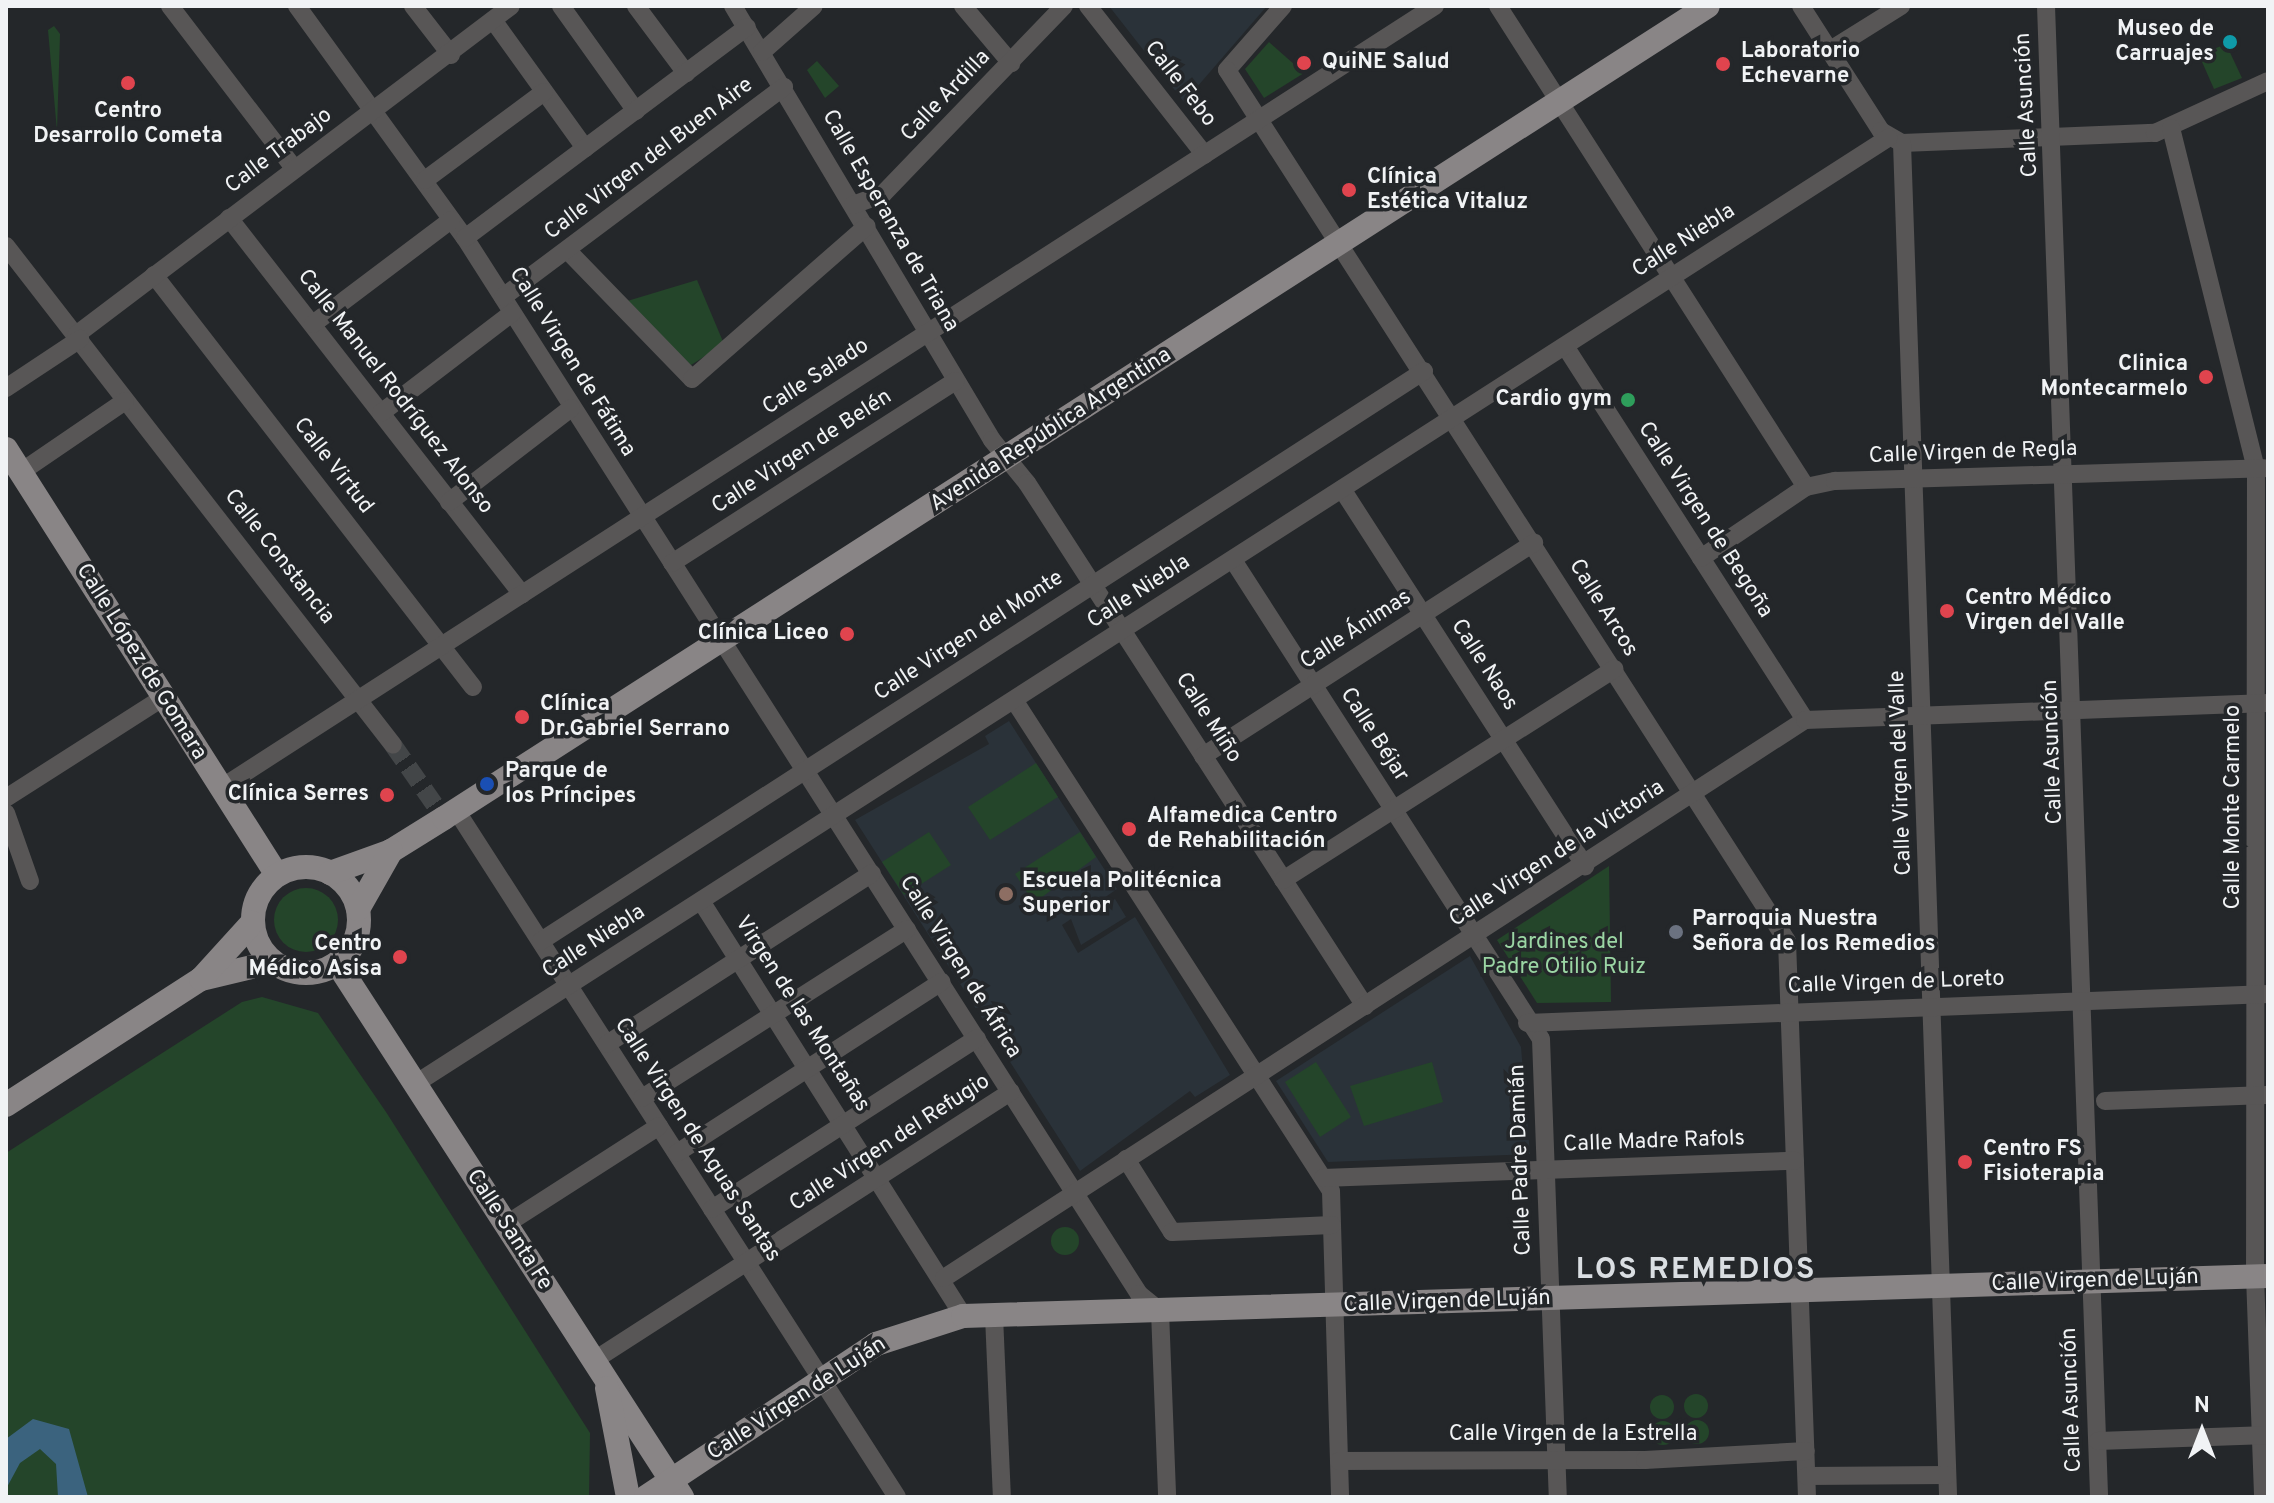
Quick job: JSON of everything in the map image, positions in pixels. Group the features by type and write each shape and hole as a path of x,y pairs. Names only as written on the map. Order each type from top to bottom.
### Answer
{"main road":[{"name":"Avenida República Argentina","path":"330,873 391,851 725,642 1708,6"},
{"name":"Calle López de Gomara","path":"6,449 277,875"},
{"name":"Avenida República Argentina","path":"358,909 391,851"},
{"path":"6,1105 201,979 252,923 255,904 277,875 294,868 330,873 358,909 358,930 337,963 305,973 273,962 201,979"},
{"path":"252,923 273,962"},
{"name":"Calle Santa Fe","path":"337,963 677,1488"},
{"name":"Calle Virgen de Luján","path":"646,1497 677,1488 876,1344 963,1316 2262,1276"},
{"path":"607,1382 628,1497"}],"street":[{"path":"170,6 294,168"},
{"name":"Calle Virgen de Fátima","path":"297,6 376,109 465,238 571,408 725,642"},
{"path":"413,6 451,55"},
{"name":"Calle Trabajo","path":"6,388 78,337 294,168 451,55 511,6"},
{"path":"561,6 636,111"},
{"path":"636,6 686,73"},
{"name":"Calle Esperanza de Triana","path":"733,6 867,226 956,381 1007,459"},
{"path":"762,52 814,6"},
{"path":"963,6 1011,63"},
{"name":"Calle Ardilla","path":"853,205 883,194 1064,6"},
{"name":"Calle Febo","path":"1088,6 1205,155"},
{"name":"Calle Arcos","path":"1283,6 1227,70 1342,242 1787,941 1807,1497"},
{"name":"Calle Salado","path":"221,788 1261,121 1435,6"},
{"path":"1498,6 1806,487"},
{"path":"1801,6 1829,51 1895,140 2052,137 2171,128 2268,81"},
{"path":"1829,51 1901,6"},
{"name":"Calle Asunción","path":"2046,6 2076,707 2099,1497"},
{"path":"493,20 585,148"},
{"path":"465,238 747,27"},
{"name":"Calle Virgen del Buen Aire","path":"381,413 568,251 784,87"},
{"path":"425,180 544,92"},
{"name":"Calle Monte Carmelo","path":"2171,128 2262,468 2263,1497"},
{"name":"Calle Niebla","path":"415,1084 1672,277 1895,140"},
{"name":"Calle Virgen del Valle","path":"1895,140 1914,479 1948,1497"},
{"name":"Calle Manuel Rodríguez Alonso","path":"229,218 522,595"},
{"path":"313,324 451,220"},
{"path":"568,251 692,379 867,226"},
{"name":"Calle Constancia","path":"6,246 393,745"},
{"name":"Calle Virtud","path":"154,275 473,687"},
{"name":"Calle Virgen de Begoña","path":"1565,346 1805,720"},
{"name":"Calle Virgen del Monte","path":"541,941 1424,371"},
{"name":"Calle Virgen de Belén","path":"672,563 956,381"},
{"path":"21,472 125,401"},
{"path":"449,502 571,408"},
{"name":"Calle Miño","path":"1007,459 1093,585 1365,1006"},
{"name":"Calle Virgen de Regla","path":"1701,558 1806,487 1914,479 2262,468"},
{"name":"Calle Naos","path":"1342,489 1585,866"},
{"name":"Calle Ánimas","path":"1203,756 1534,543"},
{"name":"Calle Béjar","path":"1233,560 1475,936"},
{"name":"Calle Virgen de África","path":"725,642 1139,1294 1160,1311"},
{"path":"1283,880 1614,669"},
{"path":"6,798 164,697"},
{"path":"1014,700 1323,1178 1332,1225 1340,1497"},
{"name":"Calle Virgen de la Victoria","path":"944,1278 1585,866 1805,720 1922,712 2263,703"},
{"name":"Calle Virgen de Aguas Santas","path":"456,810 897,1497"},
{"path":"6,813 30,881"},
{"path":"607,1044 872,873"},
{"name":"Virgen de las Montañas","path":"701,901 944,1278 963,1316"},
{"path":"642,1098 907,929"},
{"name":"Calle Padre Damián","path":"1475,936 1527,1023 1541,1039 1558,1497"},
{"path":"677,1153 941,982"},
{"name":"Calle Virgen de Loreto","path":"1527,1023 1790,1010 2263,994"},
{"path":"712,1209 977,1038"},
{"name":"Calle Virgen del Refugio","path":"593,1361 748,1265 1011,1092"},
{"path":"2105,1101 2262,1095"},
{"path":"505,1225 659,1126"},
{"path":"1126,1159 1172,1232 1332,1225"},
{"name":"Calle Madre Rafols","path":"1323,1178 1795,1161"},
{"path":"1160,1311 1167,1497"},
{"path":"994,1316 1002,1497"},
{"path":"2098,1441 2265,1435"},
{"name":"Calle Virgen de la Estrella","path":"1339,1461 1806,1451"},
{"path":"1807,1476 1947,1475"}],"shaded area":[{"path":"1109,6 1267,6 1184,102"},
{"name":"Escuela Politécnica Superior","path":"1009,721 1117,889 1078,916 1115,899 1126,917 1081,945 1071,919 1062,925 1078,953 1135,917 1230,1075 1195,1097 1190,1091 1080,1171 855,820 989,744 985,736"},
{"path":"1470,956 1521,1047 1530,1154 1328,1162 1276,1081"}],"green space":[{"path":"54,26 60,34 57,131 48,30"},
{"path":"1269,42 1304,73 1264,98 1245,69"},
{"path":"2226,44 2242,78 2214,89 2199,55"},
{"path":"817,61 839,86 825,98 807,70"},
{"path":"697,280 724,344 691,365 624,302"},
{"path":"1036,763 1058,797 990,840 968,807"},
{"path":"929,832 951,865 904,895 882,862"},
{"path":"1080,832 1096,857 1034,903 1015,874"},
{"name":"Jardines del Padre Otilio Ruiz","path":"1609,866 1611,1002 1537,1003 1497,940"},
{"path":"306,888 318,890 329,897 336,908 336,932 329,943 318,950 306,952 294,950 283,943 276,932 274,920 276,908 283,897 294,890"},
{"path":"262,997 318,1013 386,1112 590,1433 589,1497 6,1497 6,1153 242,1002"},
{"path":"1316,1062 1351,1117 1320,1137 1285,1082"},
{"path":"1432,1062 1443,1102 1364,1126 1350,1086"},
{"path":"1065,1227 1075,1231 1079,1241 1075,1251 1065,1255 1055,1251 1051,1241 1055,1231"},
{"path":"1696,1394 1707,1401 1708,1406 1701,1417 1696,1418 1685,1411 1684,1406 1691,1395"},
{"path":"1662,1395 1671,1398 1674,1407 1671,1416 1662,1419 1653,1416 1650,1407 1653,1398"},
{"path":"1697,1420 1706,1423 1709,1432 1706,1441 1697,1444 1688,1441 1685,1432 1688,1423"},
{"path":"1663,1421 1672,1424 1675,1433 1672,1442 1663,1445 1654,1442 1651,1433 1654,1424"}],"water":[{"path":"33,1419 69,1429 88,1497 58,1497 56,1464 40,1449 20,1463 6,1489 6,1439"}],"tunnel":[{"path":"393,745 444,818"}],"place":[{"name":"Museo de Carruajes","path":"2230,42"},
{"name":"QuiNE Salud","path":"1304,63"},
{"name":"Laboratorio Echevarne","path":"1723,64"},
{"name":"Centro Desarrollo Cometa","path":"128,83"},
{"name":"Clínica Estética Vitaluz","path":"1349,190"},
{"name":"Clinica Montecarmelo","path":"2206,377"},
{"name":"Cardio gym","path":"1628,400"},
{"name":"Centro Médico Virgen del Valle","path":"1947,611"},
{"name":"Clínica Liceo","path":"847,634"},
{"name":"Clínica Dr.Gabriel Serrano","path":"522,717"},
{"name":"Parque de los Príncipes","path":"487,784"},
{"name":"Clínica Serres","path":"387,795"},
{"name":"Alfamedica Centro de Rehabilitación","path":"1129,829"},
{"name":"Escuela Politécnica Superior","path":"1006,894"},
{"name":"Parroquia Nuestra Señora de los Remedios","path":"1676,932"},
{"name":"Centro Médico Asisa","path":"400,957"},
{"name":"Centro FS Fisioterapia","path":"1965,1162"}],"district":[{"name":"LOS REMEDIOS","path":"1696,1271"}]}
